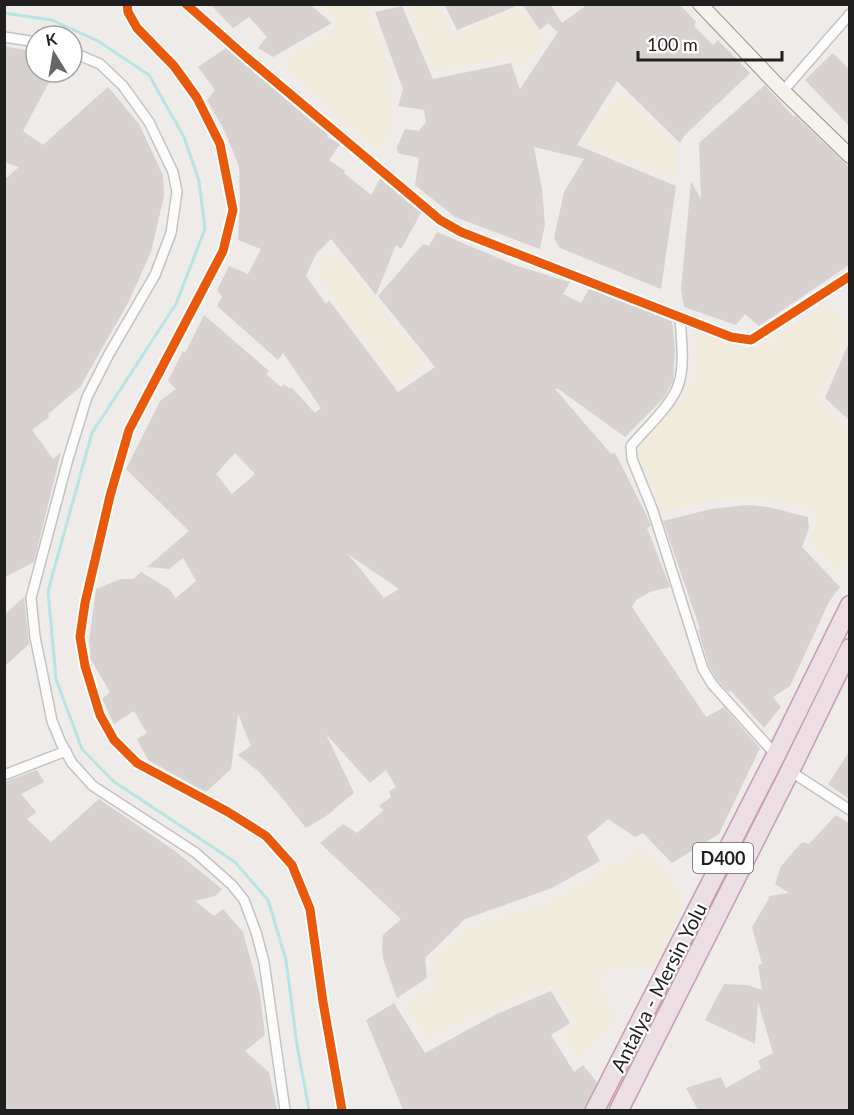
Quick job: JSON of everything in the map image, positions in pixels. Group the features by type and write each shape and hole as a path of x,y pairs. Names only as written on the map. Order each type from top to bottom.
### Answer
{"highway":[{"name":"Antalya - Mersin Yolu","path":"595,1110 776,755 849,605"},
{"name":"Antalya - Mersin Yolu","path":"619,1110 790,771 849,648"}],"street":[{"path":"127,4 128,12 137,28 174,66 197,98 220,144 233,210 223,251 129,430 110,496 85,603 80,637 85,666 100,715 114,740 137,763 228,812 266,836 292,865 310,909 342,1110"},
{"path":"186,4 440,220 461,232 731,337 751,340 849,276"},
{"path":"700,4 849,156"},
{"path":"783,91 849,15"},
{"path":"4,37 24,40"},
{"path":"84,57 100,64 123,86 149,122 173,172 177,192 171,232 155,275 87,397 31,598 35,638 52,721 72,763 93,786 196,853 232,885 244,900 264,962 285,1110"},
{"path":"680,317 679,384 669,400 631,446 632,459 653,511 703,669 712,684 776,755"},
{"path":"4,775 66,751"},
{"path":"790,771 849,810"}],"shaded area":[{"path":"323,5 374,5 367,8 390,72 393,124 386,141 377,150 287,68 287,58 330,33 340,20"},
{"path":"408,5 438,5 453,37 518,8 546,37 521,71 514,56 436,70"},
{"path":"620,92 677,147 677,179 585,142"},
{"path":"336,253 426,363 398,385 316,272 325,256"},
{"path":"826,304 850,329 817,400 849,430 849,553 838,573 811,544 817,513 809,508 759,498 720,499 663,511 637,450 648,435 685,397 696,376 694,331 750,349 762,346"},
{"path":"639,850 656,858 683,895 683,906 657,965 618,967 595,975 616,1020 579,1061 563,1038 576,1021 553,983 427,1037 407,1005 437,983 432,960 468,928 550,902"}],"building":[{"path":"210,4 309,4 332,23 273,57 258,48 267,37 249,17 233,28"},
{"path":"444,4 519,4 519,5 457,30"},
{"path":"522,4 550,4 562,23 588,4 679,4 696,22 694,26 713,45 718,40 750,73 684,136 680,143 617,81 577,145 676,186 661,289 560,248 554,238 564,192 584,159 534,147 542,189 545,224 540,249 455,217 415,185 419,158 398,153 397,147 405,129 419,131 426,122 424,110 398,106 403,89 375,12 402,6 433,79 511,63 520,89 558,32 548,23 540,30"},
{"path":"4,46 24,50 24,84 48,84 23,131 43,145 108,87 139,124 163,175 164,196 151,252 128,303 80,387 32,430 53,459 61,452 34,562 4,578 4,180 19,167 4,162"},
{"path":"226,48 328,135 327,137 340,144 329,160 345,171 344,173 371,195 380,179 421,213 401,249 396,245 376,295 331,239 316,254 306,276 326,304 329,300 398,392 435,367 378,296 423,244 429,246 437,232 517,266 570,282 563,294 581,303 589,289 672,321 675,350 673,381 663,399 625,437 557,388 556,390 611,454 615,453 651,526 647,528 670,587 650,592 636,600 632,607 706,717 724,707 760,748 719,834 672,863 643,833 635,837 608,819 587,837 600,861 552,888 465,919 425,958 427,978 397,998 383,959 382,949 383,935 401,919 320,843 343,824 357,833 384,810 379,806 391,797 389,791 396,787 386,770 370,783 326,734 354,793 325,817 306,828 259,772 238,755 251,746 238,714 231,769 206,792 148,760 137,739 147,733 134,711 114,724 102,699 110,692 91,660 89,641 96,589 121,579 134,579 141,572 169,589 176,598 196,581 183,558 169,569 147,567 189,531 126,469 160,401 176,389 168,381 204,315 269,371 266,374 281,387 284,384 290,389 291,387 315,413 321,408 283,353 278,360 217,306 222,297 217,290 229,266 248,274 261,249 238,240 239,166 224,130 207,100 215,90 198,67","holes":["235,453 255,474 232,494 216,474","348,554 399,589 384,598"]},
{"path":"833,53 849,69 849,126 805,80"},
{"path":"765,85 794,117 795,115 849,167 849,265 759,326 745,314 736,325 684,307 681,290 691,181 701,199 699,143"},
{"path":"849,342 849,420 825,398"},
{"path":"748,505 768,507 808,517 809,528 802,547 840,587 829,602 790,686 773,697 781,707 764,728 731,691 728,692 717,680 709,666 698,630 700,629 663,521 711,509"},
{"path":"24,597 29,644 4,667 4,615"},
{"path":"849,752 849,799 828,784"},
{"path":"37,770 44,782 21,794 36,812 27,819 51,842 99,799 175,851 222,889 215,896 195,901 214,916 223,909 243,932 260,994 265,1035 245,1051 269,1072 277,1110 4,1110 4,782"},
{"path":"836,815 849,823 849,1110 698,1110 686,1088 721,1077 726,1088 761,1068 758,1061 773,1053 758,1002 755,1044 705,1020 724,984 747,985 762,990 758,965 762,964 752,927 769,896 789,893 775,884 781,866 802,842 809,844"},
{"path":"551,991 570,1023 551,1035 574,1072 583,1065 597,1082 584,1110 403,1110 366,1020 394,1003 425,1053 497,1014"}],"waterway":[{"path":"4,13 52,20 98,41 149,75 184,137 199,181 205,229 176,304 92,433 48,591 56,679 82,749 113,781 235,862 268,900 286,960 297,1045 309,1110"}],"cycle path":[{"path":"127,4 128,12 137,28 174,66 197,98 220,144 233,210 223,251 129,430 110,496 85,603 80,637 85,666 100,715 114,740 137,763 228,812 266,836 292,865 310,909 342,1110"},
{"path":"186,4 440,220 461,232 731,337 751,340 850,276"}]}
